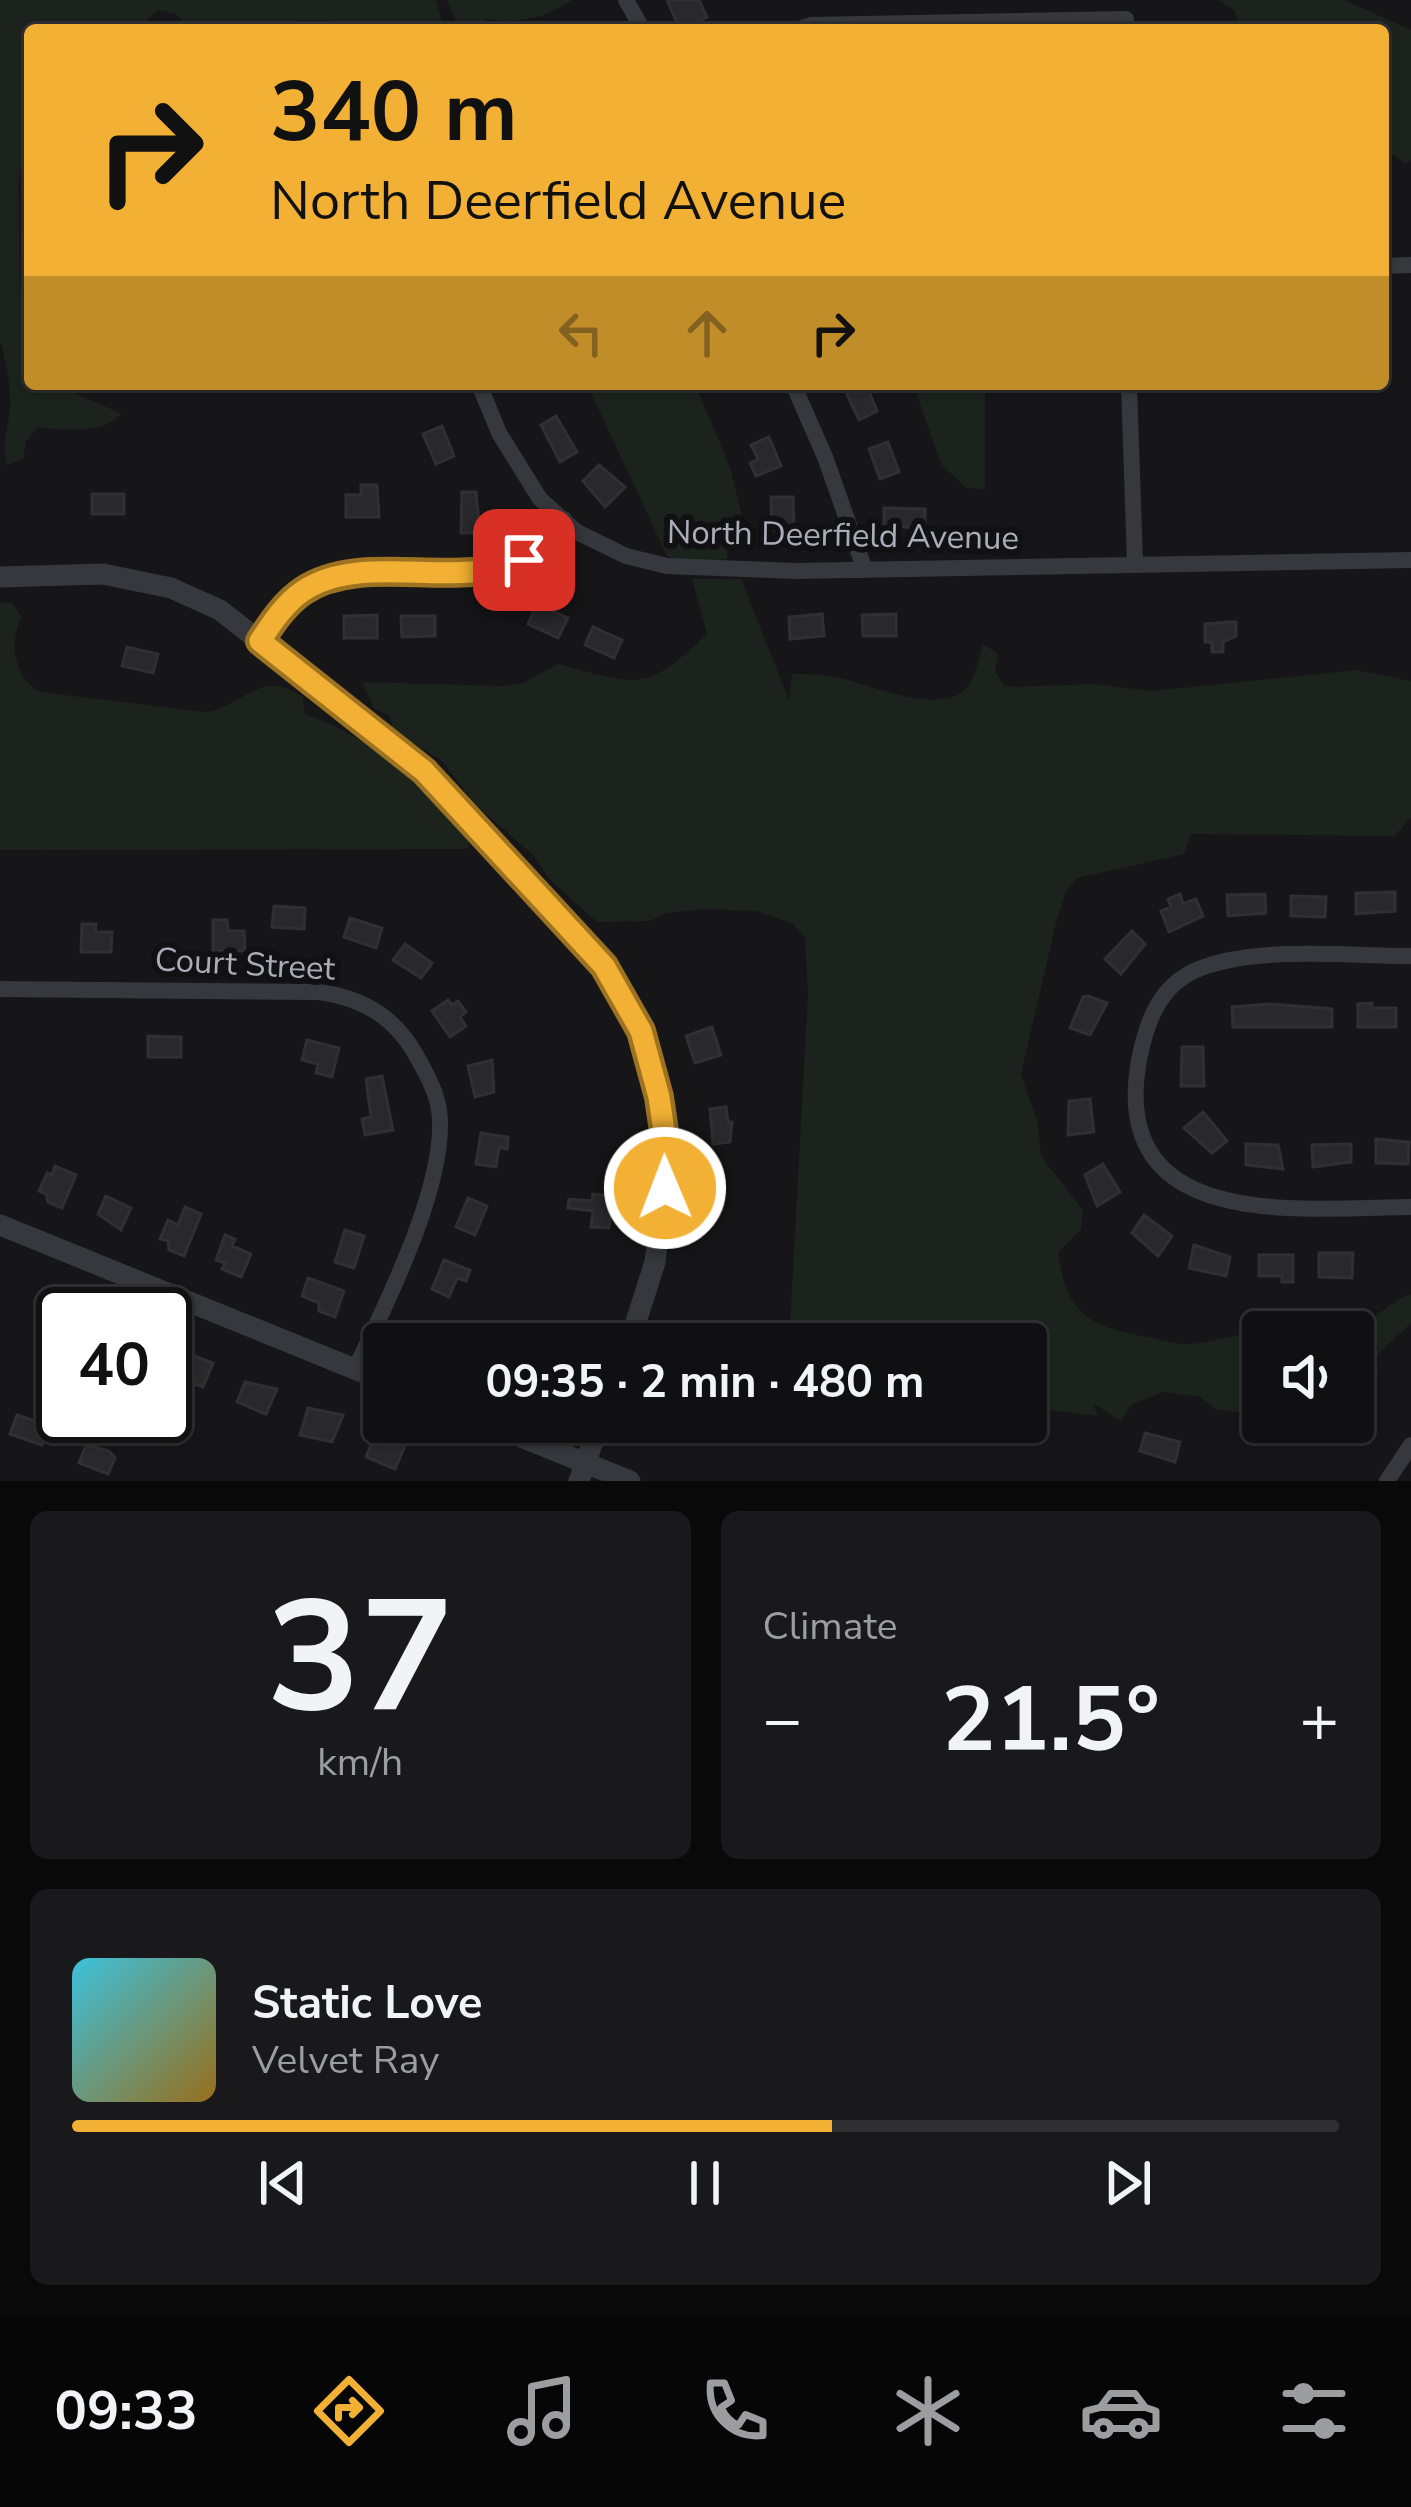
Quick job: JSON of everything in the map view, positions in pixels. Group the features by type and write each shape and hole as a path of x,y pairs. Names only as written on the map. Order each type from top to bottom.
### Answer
{"street":[{"path":"847,24 1126,16"},
{"name":"North Deerfield Avenue","path":"482,390 518,469 540,499 577,532 626,556 667,566 865,570 1411,560"},
{"path":"796,390 826,457 865,570"},
{"path":"1129,390 1135,563"},
{"path":"260,641 281,611 317,584 349,576 495,574 545,545 564,519"},
{"path":"0,577 103,574 200,598 424,771 604,966 641,1031 659,1097 668,1159 655,1262 636,1323"},
{"path":"1411,956 1245,958 1190,973 1164,994 1154,1012 1133,1094 1136,1121 1146,1144 1169,1175 1200,1196 1284,1208 1411,1208"},
{"name":"Court Street","path":"0,988 319,992 370,1005 393,1024 413,1050 437,1098 439,1166 355,1370"},
{"path":"0,1225 363,1373"},
{"path":"525,1443 582,1472 630,1481"},
{"path":"582,1472 593,1443"},
{"path":"1387,1481 1411,1445"}],"shaded area":[{"path":"0,0 436,0 442,24 296,20 286,24 185,24 176,14 158,10 143,24 24,24 24,143 19,182 24,390 68,390 122,414 93,428 38,428 26,441 23,459 7,465 10,390 0,340"},
{"path":"447,0 572,0 531,18 457,24"},
{"path":"1218,0 1344,0 1411,30 1411,160 1405,163 1389,153 1389,24 1238,24 1235,11"},
{"path":"590,390 698,390 730,467 748,540 728,546 727,559 679,562 667,556"},
{"path":"915,390 985,390 985,489 966,488 941,464"},
{"path":"692,579 741,579 789,700 792,674 830,676 913,698 946,699 969,684 983,644 998,654 995,672 1005,687 1094,684 1153,691 1356,670 1411,681 1411,818 1394,836 1191,834 1184,854 1077,878 1066,892 1056,923 1021,1074 1038,1124 1041,1156 1083,1211 1081,1229 1058,1253 1074,1303 1107,1327 1171,1342 1189,1344 1242,1335 1242,1412 1215,1409 1200,1397 1163,1392 1131,1405 1121,1421 1093,1403 1098,1416 1047,1410 1047,1323 790,1323 808,994 805,938 793,924 756,911 702,909 666,913 650,921 597,922 550,880 533,855 476,805 441,760 393,731 390,716 374,708 362,682 504,686 523,683 558,664 606,677 639,679 669,667 707,634"},
{"path":"0,602 12,603 22,617 15,638 16,659 24,678 40,692 204,712 262,688 287,689 303,697 305,714 353,736 416,782 472,838 467,849 0,850"},
{"path":"1411,1294 1411,1323 1376,1356 1374,1383 1374,1316"}],"building":[{"path":"667,0 699,0 707,17 677,24"},
{"path":"845,390 868,390 877,411 859,420"},
{"path":"556,416 577,452 560,462 541,425"},
{"path":"442,426 454,456 436,464 423,434"},
{"path":"769,437 781,466 756,476 750,463 758,459 751,445"},
{"path":"888,442 899,472 880,479 869,449"},
{"path":"599,465 625,487 605,507 583,481"},
{"path":"361,485 377,485 379,517 346,517 346,495 361,495"},
{"path":"462,492 476,492 480,533 461,533"},
{"path":"92,494 124,494 124,514 92,514"},
{"path":"771,497 793,497 794,530 772,530"},
{"path":"884,508 925,509 925,529 884,525"},
{"path":"537,604 568,618 558,638 528,624"},
{"path":"822,614 824,636 790,639 789,617"},
{"path":"896,614 896,636 863,636 862,615"},
{"path":"377,615 377,638 344,638 344,616"},
{"path":"401,616 435,616 435,636 402,637"},
{"path":"1236,622 1236,636 1223,642 1223,652 1212,652 1212,642 1205,642 1205,624"},
{"path":"593,627 622,640 614,658 585,645"},
{"path":"127,647 158,654 153,673 122,666"},
{"path":"1395,892 1395,911 1356,914 1356,893"},
{"path":"1180,894 1183,904 1196,899 1203,916 1169,932 1161,911 1171,907 1168,899"},
{"path":"1265,894 1266,913 1228,916 1227,895"},
{"path":"1291,896 1326,897 1325,917 1291,916"},
{"path":"274,906 305,908 304,929 272,927"},
{"path":"350,918 382,928 376,948 344,937"},
{"path":"213,920 227,920 228,931 244,931 245,951 213,951"},
{"path":"82,924 96,924 95,932 112,932 111,952 81,952"},
{"path":"1132,931 1145,944 1121,974 1105,959"},
{"path":"405,944 432,963 421,978 393,960"},
{"path":"1083,997 1107,1003 1090,1035 1070,1028"},
{"path":"448,1000 452,1005 458,1001 466,1012 460,1017 466,1026 450,1037 432,1011"},
{"path":"1372,1003 1372,1008 1396,1008 1396,1027 1358,1027 1358,1004"},
{"path":"1271,1004 1332,1009 1332,1027 1233,1027 1232,1007"},
{"path":"712,1027 721,1055 695,1063 686,1036"},
{"path":"148,1036 181,1037 181,1057 148,1057"},
{"path":"307,1040 339,1048 332,1077 316,1073 318,1064 302,1060"},
{"path":"1182,1047 1203,1047 1204,1086 1181,1086"},
{"path":"492,1060 494,1092 475,1097 468,1066"},
{"path":"382,1076 393,1130 365,1135 362,1119 371,1117 366,1079"},
{"path":"1090,1099 1094,1132 1068,1135 1069,1101"},
{"path":"726,1107 728,1122 732,1122 730,1142 713,1144 710,1109"},
{"path":"1203,1112 1227,1141 1212,1153 1184,1128"},
{"path":"481,1133 508,1137 507,1149 499,1147 496,1167 476,1164"},
{"path":"1376,1139 1409,1142 1408,1164 1376,1163"},
{"path":"1246,1144 1278,1145 1283,1169 1246,1165"},
{"path":"1351,1144 1351,1162 1313,1167 1312,1145"},
{"path":"1103,1164 1120,1192 1097,1206 1085,1175"},
{"path":"55,1166 76,1175 62,1208 39,1191"},
{"path":"593,1194 612,1196 609,1228 591,1227 593,1211 568,1208 569,1199 592,1201"},
{"path":"106,1196 131,1208 121,1230 98,1214"},
{"path":"468,1198 487,1206 475,1235 456,1227"},
{"path":"185,1207 201,1214 184,1256 169,1250 168,1241 160,1239 168,1220 178,1225"},
{"path":"1144,1215 1172,1236 1158,1256 1132,1233"},
{"path":"345,1230 364,1236 354,1268 335,1262"},
{"path":"225,1235 235,1239 232,1246 251,1254 241,1277 222,1269 225,1263 216,1260"},
{"path":"1194,1245 1230,1257 1226,1276 1189,1268"},
{"path":"1319,1253 1353,1253 1352,1278 1319,1277"},
{"path":"1259,1255 1293,1255 1293,1282 1282,1282 1282,1276 1259,1276"},
{"path":"444,1260 470,1270 466,1281 457,1278 449,1297 432,1289"},
{"path":"308,1278 344,1291 335,1317 302,1296"},
{"path":"192,1355 213,1363 203,1387 192,1383"},
{"path":"245,1382 277,1389 266,1414 237,1402"},
{"path":"308,1408 343,1415 332,1442 300,1435"},
{"path":"17,1415 36,1422 36,1443 10,1434"},
{"path":"1145,1433 1180,1442 1175,1462 1140,1451"},
{"path":"372,1443 406,1443 395,1469 366,1457"},
{"path":"86,1445 109,1451 115,1458 108,1474 79,1463"}],"route":[{"path":"524,560 495,574 349,576 317,584 300,592 281,611 260,641 424,771 604,966 641,1031 659,1097 668,1159 665,1188"}]}
